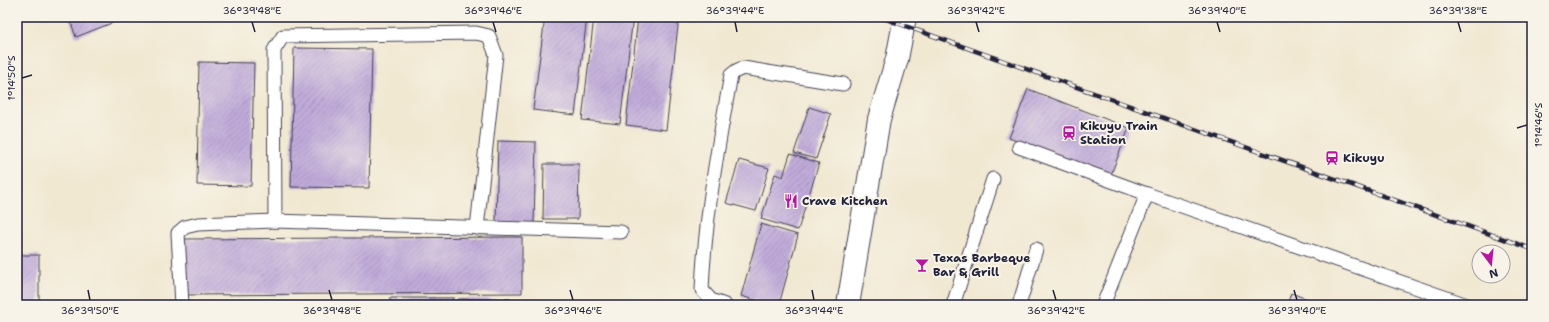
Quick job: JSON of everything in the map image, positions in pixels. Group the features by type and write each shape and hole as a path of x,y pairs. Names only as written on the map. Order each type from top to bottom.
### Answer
{"street":[{"path":"848,305 879,119 897,59 905,17"}],"lane":[{"path":"275,221 274,50 283,36 476,33 489,36 496,55 478,228"},
{"path":"725,305 711,300 702,290 704,251 717,152 731,75 743,68 843,84"},
{"path":"1019,147 1147,194 1467,305"},
{"path":"954,305 993,179"},
{"path":"1103,305 1147,194"},
{"path":"182,305 178,233 185,227 198,224 275,221 621,232"},
{"path":"1019,305 1036,249"}],"building":[{"path":"69,17 127,17 76,37"},
{"path":"545,17 587,17 575,115 533,110"},
{"path":"594,17 633,17 620,124 582,120"},
{"path":"638,17 679,17 666,130 626,125"},
{"path":"294,48 372,49 369,188 291,187"},
{"path":"199,62 254,63 251,186 197,185"},
{"name":"Kikuyu Train Station","path":"1028,89 1129,128 1110,177 1009,138"},
{"path":"809,107 831,114 816,159 794,153"},
{"path":"498,141 536,142 534,224 496,223"},
{"path":"790,154 819,163 798,230 761,219 775,174 783,177"},
{"path":"739,160 769,168 756,211 726,203"},
{"path":"544,164 579,164 578,219 543,219"},
{"path":"761,224 798,235 779,305 772,305 741,296"},
{"path":"522,237 522,293 184,295 184,239"},
{"path":"17,255 39,255 39,305 17,305"},
{"path":"1291,293 1323,305 1287,305"},
{"path":"390,298 453,298 453,305 390,305"},
{"path":"458,299 510,299 510,305 458,305"}],"railway":[{"path":"880,17 1532,249"}],"place":[{"name":"Kikuyu Train Station","path":"1069,133"},
{"name":"Kikuyu","path":"1332,158"},
{"name":"Crave Kitchen","path":"791,201"},
{"name":"Texas Barbeque Bar & Grill","path":"922,265"}]}
